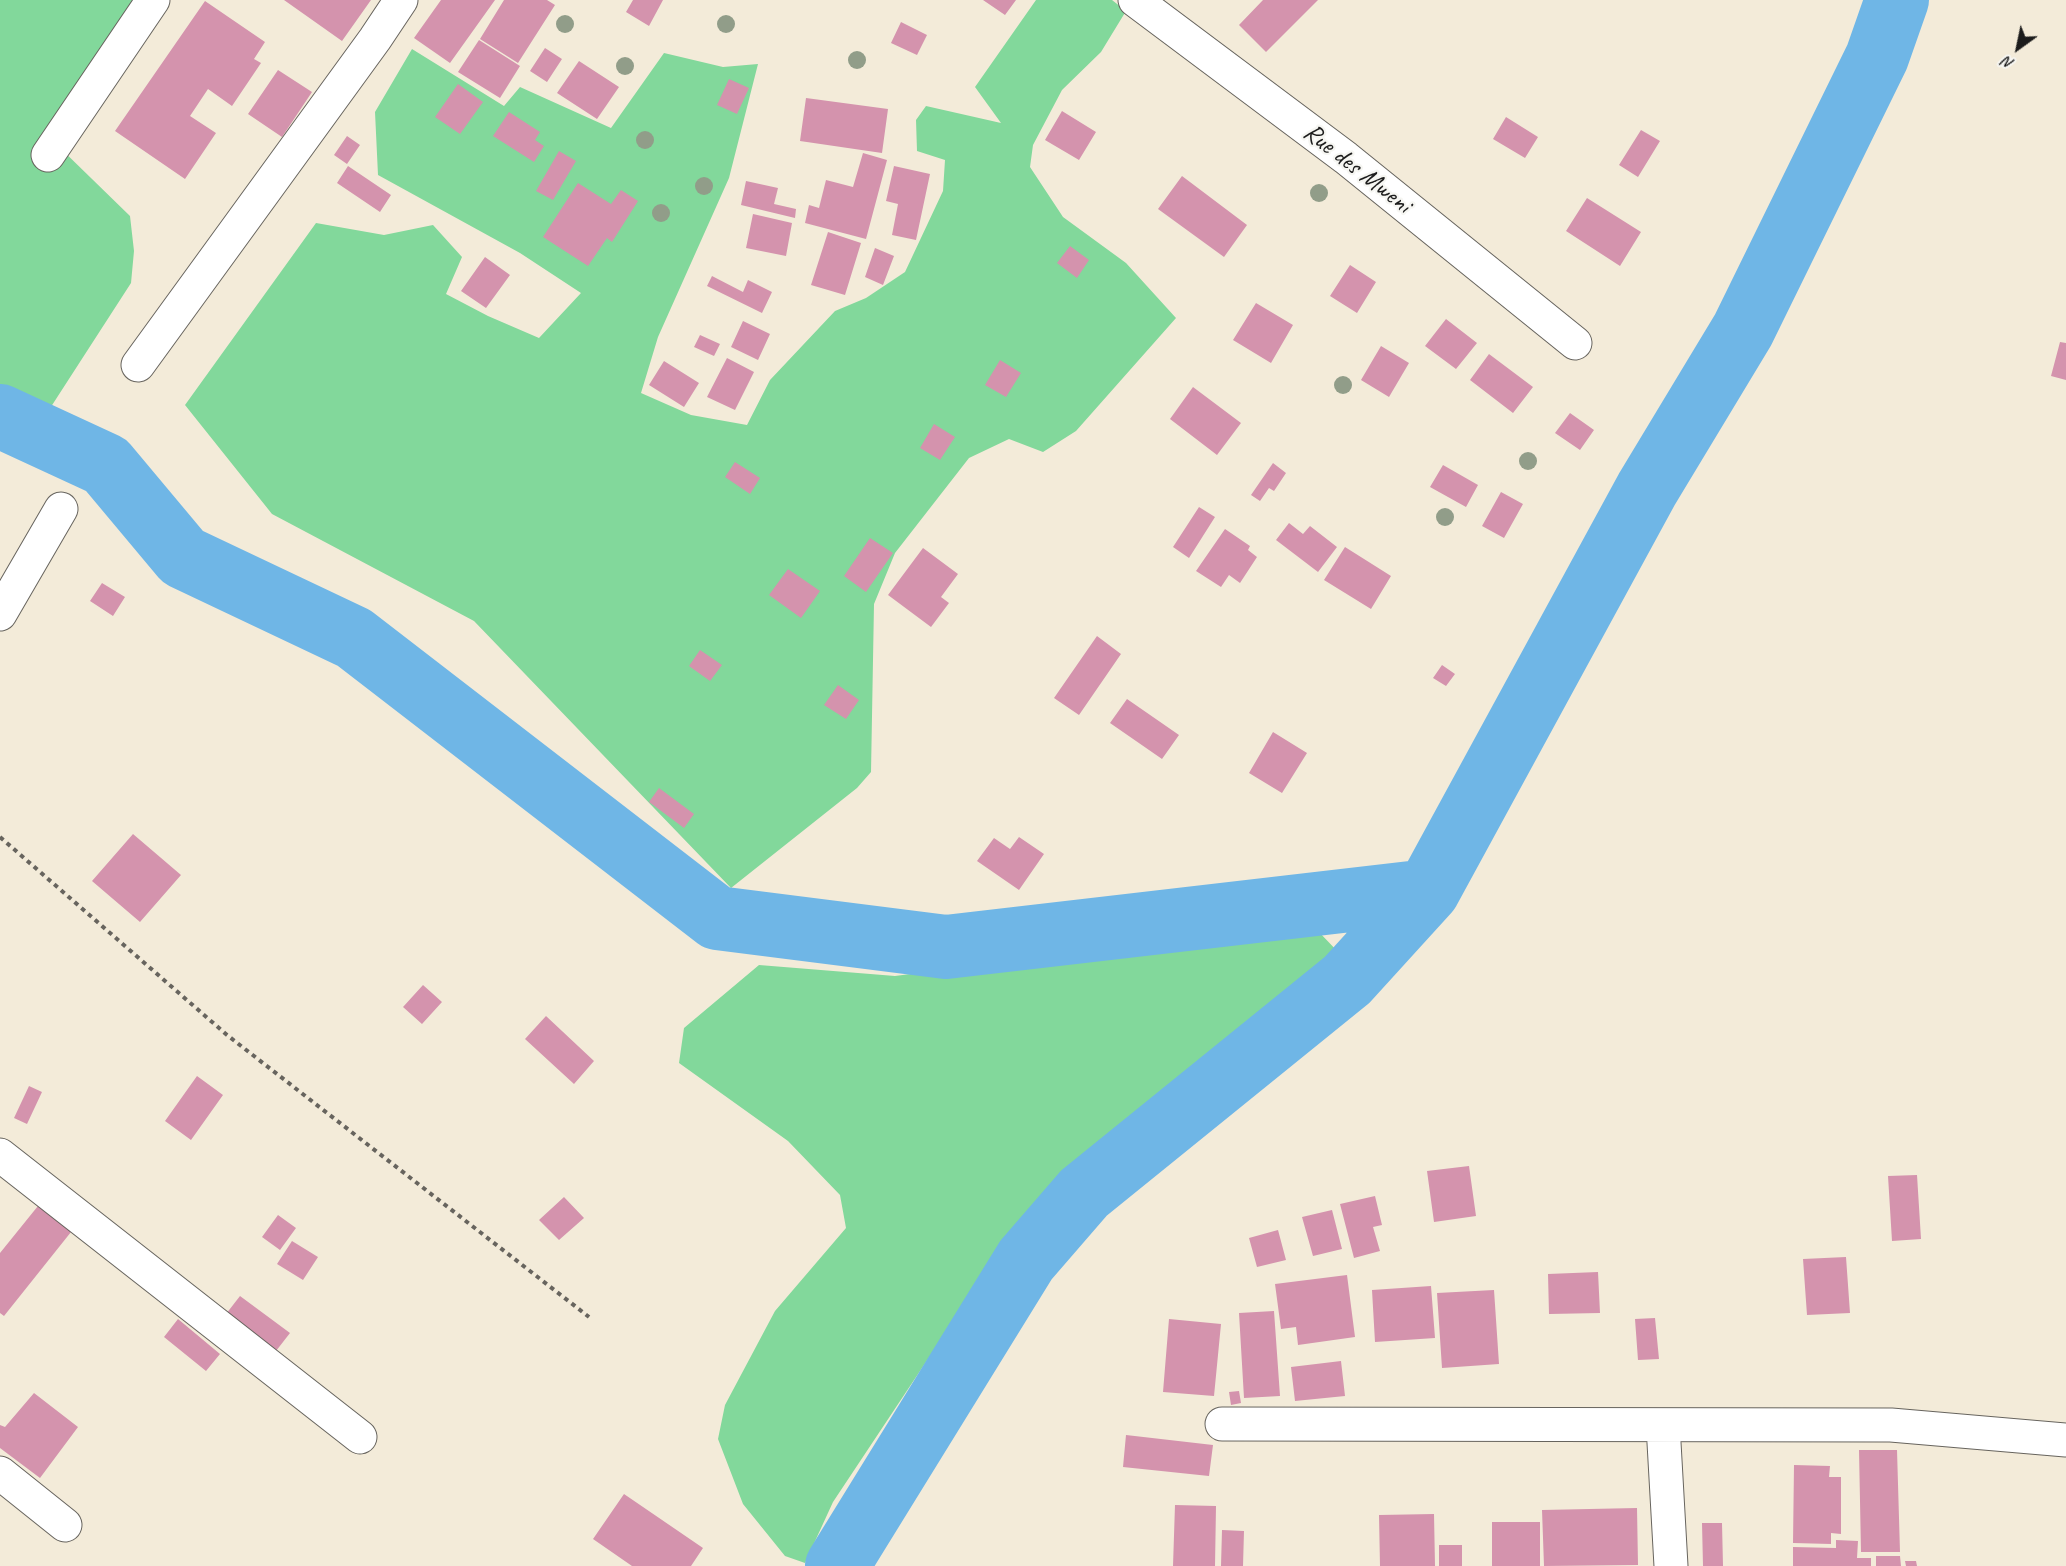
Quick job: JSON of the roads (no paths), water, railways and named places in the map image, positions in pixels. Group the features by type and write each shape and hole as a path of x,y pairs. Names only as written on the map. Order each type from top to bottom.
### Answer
{"street":[{"path":"48,155 153,0"},
{"path":"138,365 401,0"},
{"name":"Rue des Mweni","path":"1135,0 1346,158 1575,343"},
{"path":"0,614 61,509"},
{"path":"0,1155 360,1437"},
{"path":"1222,1424 1891,1425 2066,1440"},
{"path":"1662,1425 1671,1566"},
{"path":"0,1473 65,1525"}],"waterway":[{"path":"837,1566 1026,1260 1084,1193 1347,980 1428,891 1647,489 1743,330 1877,57 1897,0"},
{"path":"0,416 106,465 183,557 354,638 717,918 946,947 1428,891"}]}
